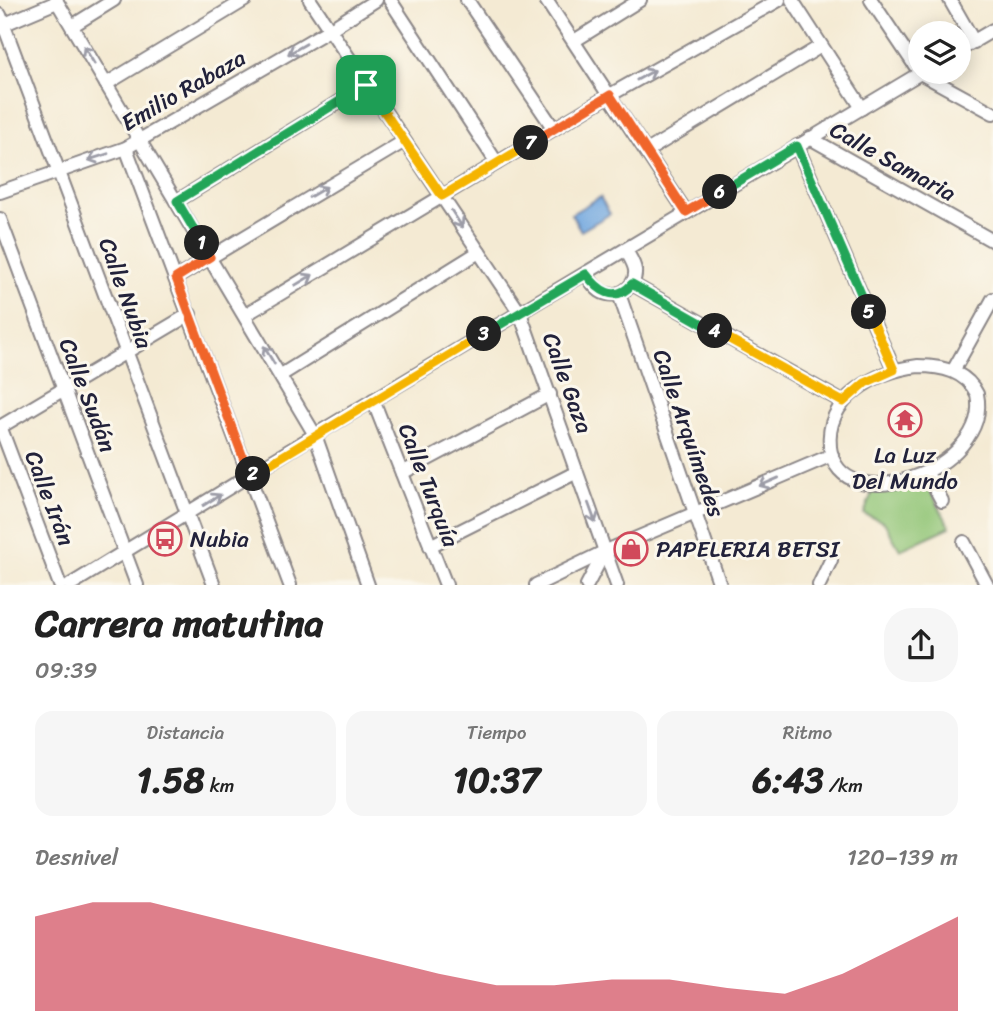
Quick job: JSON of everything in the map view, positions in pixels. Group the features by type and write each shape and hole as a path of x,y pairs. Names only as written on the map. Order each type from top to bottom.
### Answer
{"street":[{"path":"72,26 114,0"},
{"path":"106,84 245,0"},
{"name":"Calle Gaza","path":"310,0 520,313 617,585"},
{"name":"Emilio Rabaza","path":"0,192 126,148 376,0"},
{"path":"390,0 497,163"},
{"path":"467,0 554,129"},
{"path":"546,0 686,212"},
{"path":"574,41 640,0"},
{"path":"245,315 610,95 779,0"},
{"path":"792,0 862,108"},
{"path":"871,0 908,53"},
{"path":"950,0 974,42"},
{"path":"1,22 57,1 315,435 368,585"},
{"name":"Calle Nubia","path":"1,22 214,585"},
{"path":"971,44 993,30"},
{"path":"647,151 821,46"},
{"path":"70,585 908,80"},
{"path":"942,84 993,113"},
{"path":"177,201 366,85"},
{"name":"Calle Samaria","path":"810,138 993,240"},
{"path":"176,278 404,142"},
{"path":"797,146 894,370"},
{"path":"126,148 290,585"},
{"name":"Calle Sudán","path":"0,219 137,585"},
{"path":"586,274 599,290 619,294 632,284 635,269 626,250"},
{"path":"281,375 479,252"},
{"path":"632,284 843,402"},
{"name":"Calle Arquímedes","path":"619,294 720,585"},
{"path":"953,371 993,299"},
{"path":"0,427 190,314"},
{"path":"918,366 941,367 953,371 969,381 981,406 980,426 964,450 942,468 904,482 865,483 846,473 832,455 831,434 843,402 865,383 894,370 918,366"},
{"path":"402,474 550,394"},
{"name":"Calle Turquía","path":"373,400 446,585"},
{"name":"Calle Irán","path":"0,427 60,585"},
{"path":"536,585 606,551 832,455"},
{"path":"430,546 577,472"},
{"path":"928,475 942,500"},
{"path":"964,542 987,585"},
{"path":"587,585 606,551"},
{"path":"820,585 831,559"}],"green space":[{"path":"926,483 950,527 900,550 884,522 864,514 873,490 901,491"}],"water":[{"path":"600,197 610,214 581,231 571,214"}],"place":[{"name":"La Luz Del Mundo","path":"905,420"},
{"name":"Nubia","path":"165,539"},
{"name":"PAPELERIA BETSI","path":"631,549"}],"route":[{"path":"366,85 442,196 610,95 686,212 797,146 894,370 865,383 843,402 632,284 627,290 613,295 599,290 586,274 250,476 176,278 210,257 177,201 366,85"}]}
